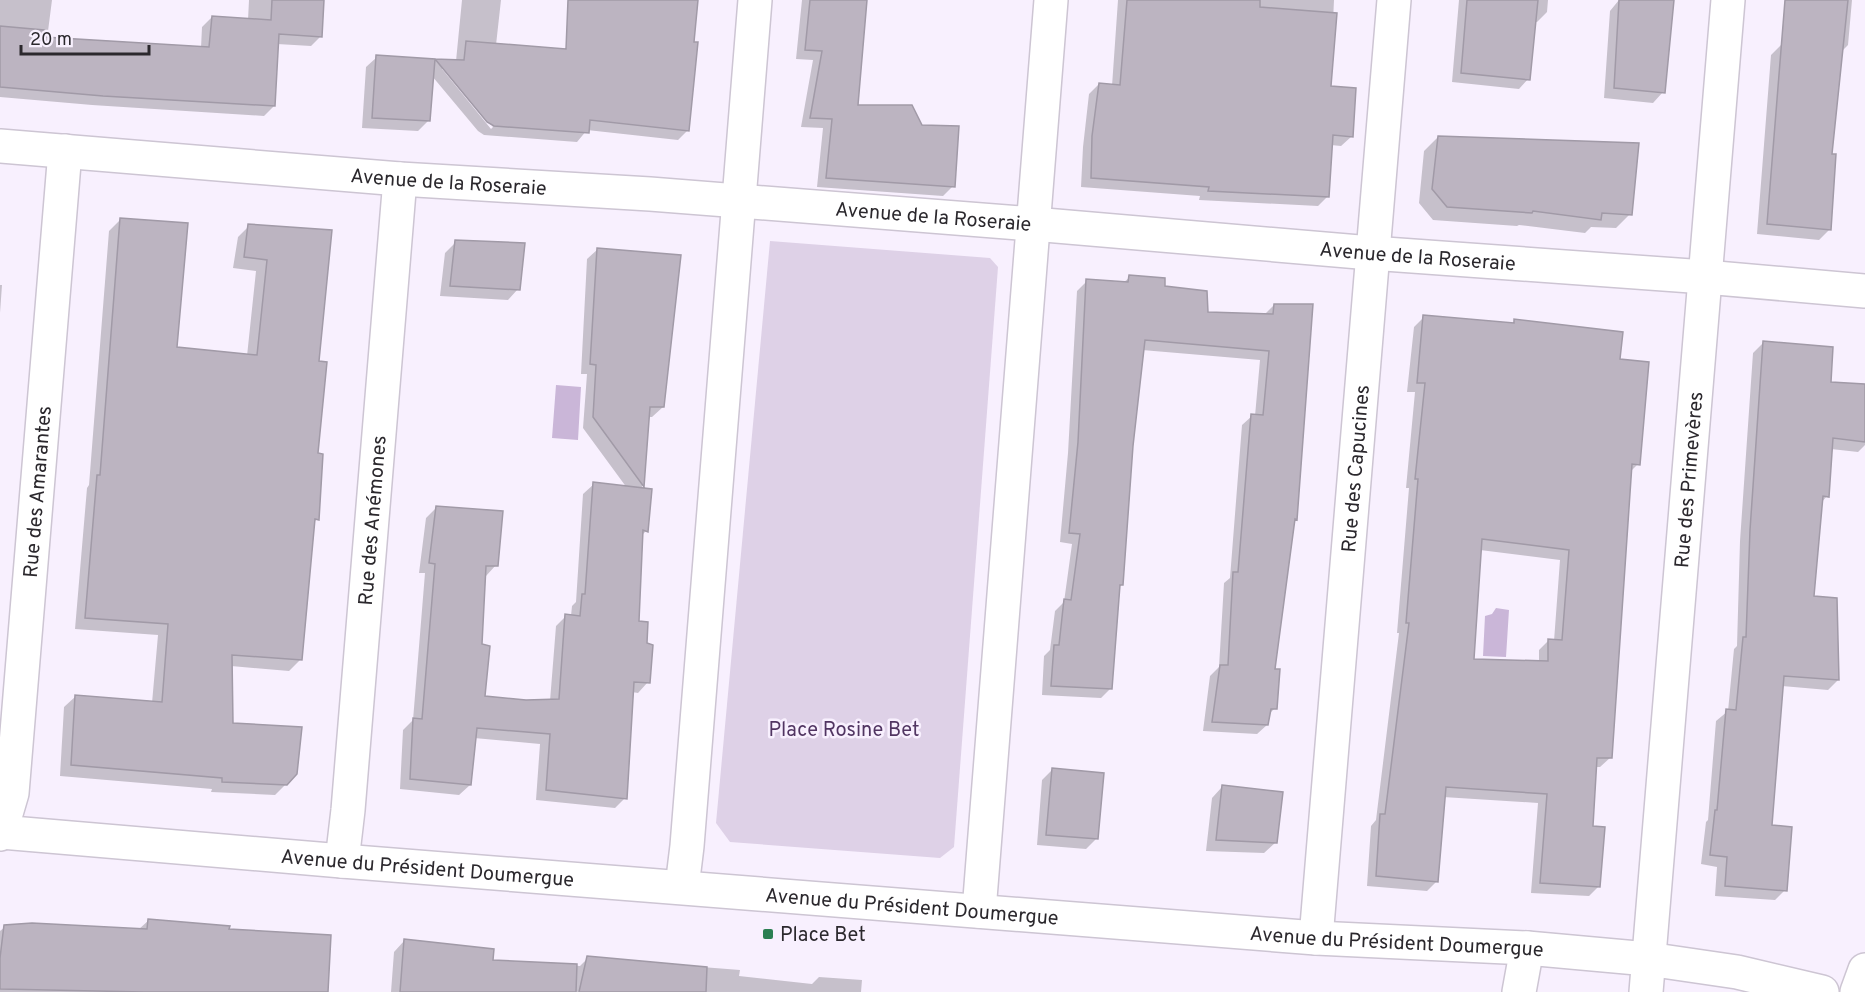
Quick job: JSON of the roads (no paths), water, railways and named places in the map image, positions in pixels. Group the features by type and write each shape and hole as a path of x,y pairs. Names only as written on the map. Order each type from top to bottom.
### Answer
{"street":[{"path":"682,887 723,413 755,0"},
{"path":"979,911 1051,0"},
{"name":"Rue des Capucines","path":"1316,938 1371,253 1394,0"},
{"name":"Rue des Primevères","path":"1646,992 1728,0"},
{"name":"Avenue de la Roseraie","path":"0,146 400,179 651,194 1865,291"},
{"name":"Rue des Amarantes","path":"1,833 12,793 65,151"},
{"name":"Rue des Anémones","path":"342,861 400,179"},
{"name":"Avenue du Président Doumergue","path":"1,833 1316,938 1527,948 1648,959 1737,972 1822,992"},
{"path":"1519,992 1527,948"},
{"path":"1857,992 1865,970"}],"place":[{"name":"Place Bet","path":"768,934"}],"park label":[{"name":"Place Rosine Bet","path":"844,729"}]}
